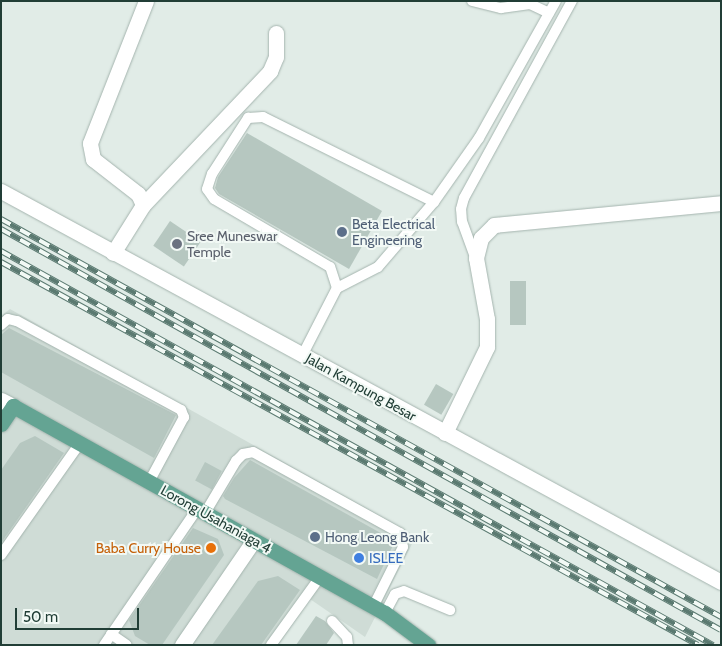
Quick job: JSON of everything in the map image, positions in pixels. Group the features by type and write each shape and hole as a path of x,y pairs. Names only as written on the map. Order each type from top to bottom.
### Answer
{"main road":[{"name":"Lorong Usahaniaga 4","path":"7,403 379,610 428,645"},
{"path":"1,424 7,403"}],"street":[{"path":"143,205 138,194 93,159 90,143 146,1"},
{"path":"112,253 143,205 270,71 276,57 276,33"},
{"name":"Jalan Kampung Besar","path":"1,191 112,253 721,582"},
{"path":"445,433 487,347 486,319 476,258 481,238 494,224 721,203"},
{"path":"182,645 254,540"}],"lane":[{"path":"472,1 501,8 530,4 549,13"},
{"path":"302,356 337,288 378,267 434,202 479,138 556,1"},
{"path":"476,258 462,222 460,209 464,198 572,1"},
{"path":"337,288 330,267 214,199 207,188 212,174 248,118 263,117 434,202"},
{"path":"1,325 8,319 17,321 181,410 184,417 149,482"},
{"path":"1,555 80,443"},
{"path":"104,645 236,460 243,454 252,452 400,533 404,548 379,610"},
{"path":"271,645 320,577"},
{"path":"379,610 395,594 404,591 450,610"},
{"path":"332,621 347,637 348,645"},
{"path":"111,634 127,645"}],"shaded area":[{"path":"10,309 416,536 365,637 310,599 278,645 1,645 1,316"}],"building":[{"path":"247,133 382,211 349,269 219,194 215,188 218,177"},
{"name":"Sree Muneswar Temple","path":"170,221 201,242 184,267 153,246"},
{"path":"510,281 526,281 526,325 510,325"},
{"path":"9,328 176,415 154,458 1,372 1,335"},
{"path":"436,384 453,394 441,415 424,405"},
{"path":"35,436 64,453 1,543 1,470 20,443"},
{"path":"250,460 395,541 377,579 225,499 223,496 234,478"},
{"path":"205,462 222,471 212,489 195,481"},
{"path":"193,528 218,539 224,555 162,645 150,645 135,636 129,620"},
{"path":"278,576 300,590 261,645 212,645 258,581"},
{"path":"316,616 325,621 334,633 326,645 296,645"}],"railway":[{"path":"1,219 721,617"},
{"path":"1,229 721,630"},
{"path":"1,251 713,645"},
{"path":"1,262 698,645"}],"place":[{"name":"Beta Electrical Engineering","path":"342,232"},
{"name":"Sree Muneswar Temple","path":"177,244"},
{"name":"Hong Leong Bank","path":"315,537"},
{"name":"Baba Curry House","path":"211,548"},
{"name":"ISLEE","path":"359,558"}]}
